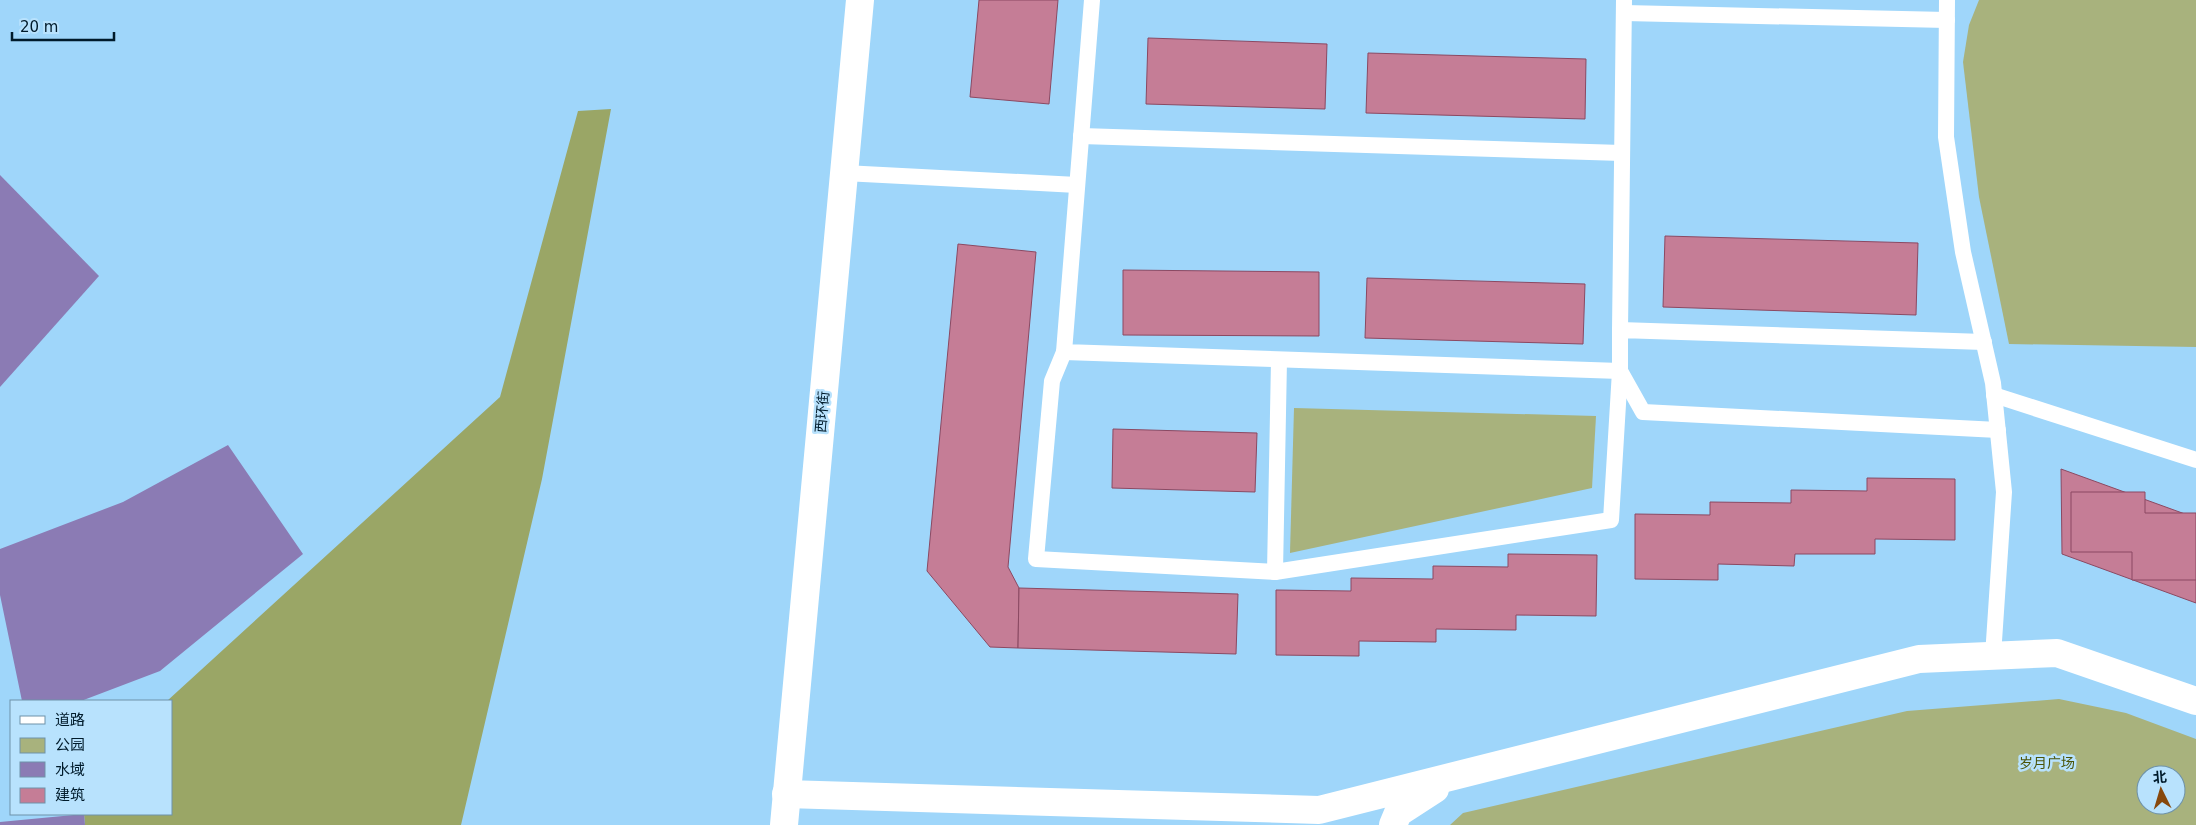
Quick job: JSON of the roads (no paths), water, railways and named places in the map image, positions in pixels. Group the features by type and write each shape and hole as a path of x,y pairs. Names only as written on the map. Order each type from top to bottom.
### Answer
{"street":[{"name":"西环街","path":"784,825 860,0"},
{"path":"786,794 1319,810 1919,659 2057,653 2196,701"},
{"path":"1392,825 1398,813 1455,776"}],"lane":[{"path":"1092,0 1064,352 1052,381 1036,559 1275,572 1611,520 1620,371 1624,7 1947,20"},
{"path":"1947,0 1946,137 1963,252 1994,395 2004,492 1994,656"},
{"path":"1081,136 1622,153"},
{"path":"844,173 1077,185"},
{"path":"1620,330 1984,342"},
{"path":"1064,352 1620,371"},
{"path":"1275,572 1279,360"},
{"path":"1620,371 1643,412 1998,430"},
{"path":"1994,395 2196,460"}],"water":[{"path":"0,175 99,276 0,387"},
{"path":"228,445 303,554 160,671 84,700 22,700 0,595 0,549 123,502"},
{"path":"84,815 85,825 0,825 0,822"}],"park label":[{"name":"岁月广场","path":"2047,763"}]}
